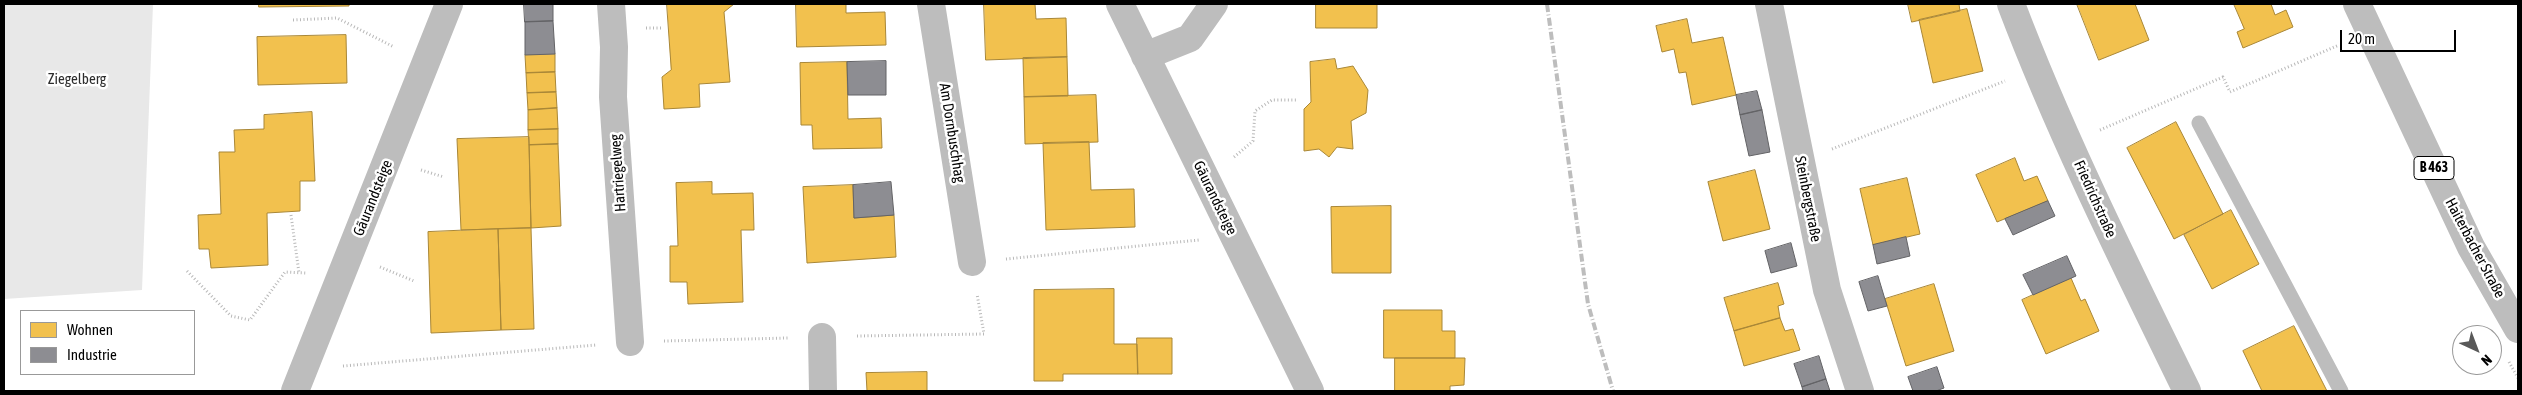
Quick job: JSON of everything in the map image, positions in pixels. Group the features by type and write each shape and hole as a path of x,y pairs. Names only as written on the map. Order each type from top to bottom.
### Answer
{"street":[{"name":"Gäurandsteige","path":"300,380 449,4"},
{"name":"Hartriegelweg","path":"611,4 614,47 612,97 630,342"},
{"name":"Am Dornbuschhag","path":"932,4 972,262"},
{"name":"Gäurandsteige","path":"1120,4 1310,391"},
{"path":"1144,56 1190,38 1214,4"},
{"name":"Steinbergstraße","path":"1769,4 1827,290 1860,391"},
{"name":"Friedrichstraße","path":"2011,4 2036,69 2187,391"},
{"name":"Haiterbacher Straße","path":"2357,4 2471,247 2518,329"},
{"path":"822,337 823,391"}],"lane":[{"path":"2199,123 2340,391"}],"path":[{"path":"293,20 338,18 426,64"},
{"path":"2070,143 2223,77 2230,92 2342,44"},
{"path":"1801,161 2036,69"},
{"path":"1206,181 1253,141 1255,111 1272,100 1297,100"},
{"path":"291,215 299,273"},
{"path":"984,334 972,262 1234,237"},
{"path":"187,271 231,316 250,320 285,272 342,274"},
{"path":"300,380 630,342"}],"green space":[{"name":"Ziegelberg","path":"4,4 153,4 142,290 4,299"}],"building: Wohnen":[{"path":"259,4 349,4 349,6 259,7"},
{"path":"667,4 734,4 724,12 730,82 699,84 700,107 664,109 662,77 671,70"},
{"path":"796,4 846,4 846,13 885,12 886,45 797,47"},
{"path":"984,4 1035,4 1036,19 1066,18 1067,57 986,60"},
{"path":"1316,4 1377,4 1377,28 1316,28"},
{"path":"1908,4 1959,4 1960,11 1912,22"},
{"path":"2077,4 2135,4 2149,40 2099,60"},
{"path":"2234,4 2271,4 2275,15 2286,10 2293,27 2243,48 2237,32 2244,29"},
{"path":"1967,9 1983,71 1933,83 1919,20"},
{"path":"1687,19 1692,43 1723,37 1736,95 1692,105 1686,72 1679,73 1674,49 1662,52 1656,26"},
{"path":"346,35 347,83 258,85 257,37"},
{"path":"555,54 555,72 526,73 525,55"},
{"path":"1067,57 1068,96 1024,97 1023,58"},
{"path":"1335,59 1337,69 1353,66 1368,90 1366,113 1351,121 1353,149 1337,147 1329,157 1319,149 1304,151 1304,109 1311,102 1310,62"},
{"path":"847,62 848,119 881,118 882,148 813,149 812,125 801,125 800,63"},
{"path":"555,72 556,92 527,93 526,73"},
{"path":"556,92 557,108 528,110 527,93"},
{"path":"1096,95 1098,142 1025,144 1024,97"},
{"path":"557,108 558,129 528,130 528,110"},
{"path":"312,112 315,181 300,181 300,211 267,213 268,265 211,268 209,249 199,249 198,215 221,214 219,152 235,152 234,130 264,129 264,115"},
{"path":"2176,122 2223,214 2174,239 2127,148"},
{"path":"558,129 558,144 529,145 528,130"},
{"path":"529,137 531,228 461,230 457,139"},
{"path":"1089,142 1091,190 1134,189 1135,227 1046,230 1043,143"},
{"path":"558,144 561,226 531,228 529,145"},
{"path":"2015,158 2024,181 2037,176 2048,201 1997,222 1976,175"},
{"path":"1755,170 1770,229 1723,241 1708,182"},
{"path":"1907,178 1920,234 1873,245 1860,189"},
{"path":"712,182 712,194 753,193 754,230 741,230 743,302 688,304 687,282 670,282 670,246 678,246 676,183"},
{"path":"853,185 854,218 894,215 896,257 807,263 803,187"},
{"path":"1391,206 1391,273 1332,273 1331,207"},
{"path":"2231,210 2259,264 2212,289 2184,235"},
{"path":"531,228 534,329 501,330 498,229"},
{"path":"498,229 501,330 431,333 428,232"},
{"path":"2071,278 2081,301 2085,299 2099,331 2046,354 2022,300"},
{"path":"1778,283 1784,304 1778,306 1780,318 1734,331 1724,298"},
{"path":"1934,284 1954,351 1906,366 1885,299"},
{"path":"1114,289 1114,344 1137,344 1138,374 1063,374 1063,381 1034,381 1034,290"},
{"path":"1384,310 1442,310 1442,331 1455,331 1455,358 1384,358"},
{"path":"1780,318 1785,331 1793,329 1800,350 1744,366 1734,331"},
{"path":"2294,326 2327,391 2262,391 2243,351"},
{"path":"1137,338 1172,338 1172,374 1138,374"},
{"path":"1395,358 1465,358 1464,385 1450,386 1450,391 1395,391"},
{"path":"927,372 927,391 867,391 866,373"}],"building: Industrie":[{"path":"524,4 553,4 553,21 525,22"},
{"path":"553,21 555,54 525,55 525,22"},
{"path":"886,61 886,95 848,95 847,62"},
{"path":"1757,91 1762,110 1740,115 1736,95"},
{"path":"1762,110 1770,152 1749,156 1740,115"},
{"path":"891,182 894,215 854,218 853,185"},
{"path":"2048,201 2055,216 2013,235 2005,219"},
{"path":"1906,237 1910,256 1877,264 1873,245"},
{"path":"1791,243 1797,266 1771,273 1765,251"},
{"path":"2067,256 2076,276 2033,295 2023,275"},
{"path":"1878,276 1887,306 1868,311 1859,282"},
{"path":"1819,356 1826,379 1802,387 1794,364"},
{"path":"1937,367 1944,388 1936,391 1913,391 1908,377"},
{"path":"1826,379 1830,391 1803,391 1802,387"}],"railway":[{"path":"1547,4 1588,304 1613,391"}]}
